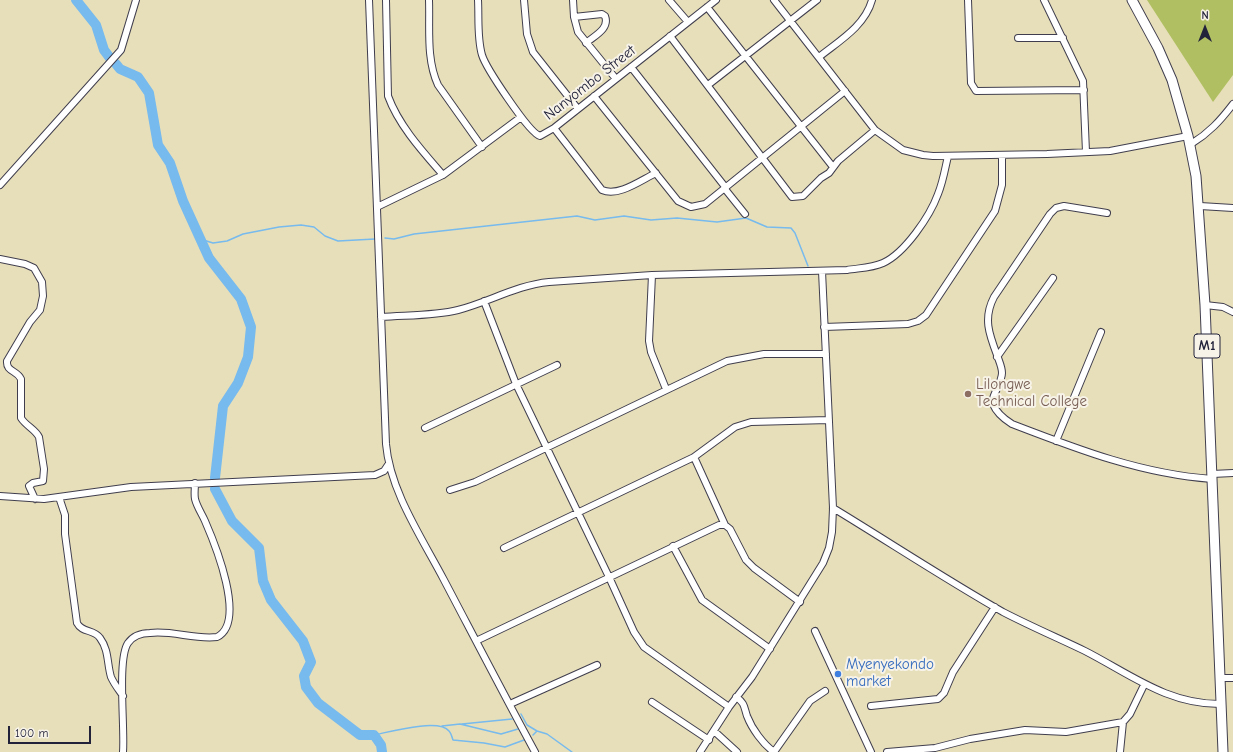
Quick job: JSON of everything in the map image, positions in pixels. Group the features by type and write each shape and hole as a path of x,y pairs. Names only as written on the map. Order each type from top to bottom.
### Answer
{"highway":[{"name":"M1","path":"1132,0 1158,48 1172,80 1190,140 1200,206 1206,305 1223,752"}],"street":[{"path":"0,185 3,179 121,50 136,0"},
{"path":"369,0 388,465 403,501 535,752"},
{"path":"386,0 388,96 402,123 444,175"},
{"path":"429,0 430,60 433,76 482,147"},
{"path":"478,0 480,46 484,61 521,117"},
{"path":"524,0 527,34 533,52 578,109"},
{"path":"573,0 574,17 578,32 616,79"},
{"path":"669,0 688,22"},
{"name":"Nanyombo Street","path":"377,207 444,175 521,117 537,135 544,135 716,0"},
{"path":"774,0 875,130 894,145 912,153 948,156 1086,152 1190,140 1206,134 1217,125 1233,104"},
{"path":"708,85 816,0"},
{"path":"819,57 856,27 868,12 872,0"},
{"path":"968,0 972,83 976,91 1084,90"},
{"path":"1044,0 1083,81 1086,152"},
{"path":"708,6 833,168"},
{"path":"574,17 602,14 605,16 607,21 606,26 586,43"},
{"path":"670,36 764,158 792,197 796,198 803,196 875,130"},
{"path":"1018,38 1063,38"},
{"path":"631,67 745,214"},
{"path":"594,96 678,201 691,207 705,204 764,158 845,91"},
{"path":"554,128 602,190 611,193 621,190 656,173"},
{"path":"824,327 908,324 918,321 926,315 995,211 1002,185 1002,155"},
{"path":"381,317 451,312 535,283 652,275 822,271 872,266 884,262 899,251 913,236 934,204 943,180 948,156"},
{"path":"1107,213 1064,206 1056,208 1050,214 990,304 987,324 1002,368 1002,376 999,387 992,397 992,403 1002,416 1012,424 1134,467 1186,477 1233,474"},
{"path":"1200,206 1233,208"},
{"path":"0,259 25,264 34,268 42,282 43,296 40,310 30,322 7,361 8,369 19,375 21,379 21,418 24,424 37,433 39,437 43,466 43,481 33,483 29,486 35,499"},
{"path":"700,752 800,602 823,563 829,548 832,532 833,508 822,271"},
{"path":"652,275 649,341 651,352 666,389"},
{"path":"997,357 1053,278"},
{"path":"484,301 516,384 634,632 644,647 729,708"},
{"path":"1206,305 1224,307 1233,312"},
{"path":"1056,440 1101,332"},
{"path":"450,490 475,482 727,361 764,354 826,354"},
{"path":"0,358 7,361"},
{"path":"425,428 557,365"},
{"path":"504,548 694,457 735,427 746,422 829,420"},
{"path":"694,457 725,525 733,534 746,560 754,568 800,602"},
{"path":"0,496 35,499 131,487 375,475 384,471 388,465"},
{"path":"123,752 125,652 129,642 133,638 151,632 211,638 222,634 229,623 227,584 205,521 196,504 195,483"},
{"path":"59,497 64,515 65,534 77,623 82,629 92,631 99,637 108,654 112,678 123,696"},
{"path":"833,508 995,607 1095,656 1144,685 1174,697 1204,704 1222,704"},
{"path":"476,641 714,526 725,525"},
{"path":"673,546 702,600 770,649"},
{"path":"871,706 938,699 944,693 953,672 995,607"},
{"path":"815,631 871,752"},
{"path":"510,704 597,665"},
{"path":"1220,678 1233,678"},
{"path":"1120,752 1123,722 1130,714 1144,685"},
{"path":"736,697 745,704 747,716 764,743 774,752 810,701 825,691"},
{"path":"652,702 709,740"},
{"path":"887,752 935,748 970,739 1025,730 1069,731 1123,722"},
{"path":"714,731 737,752"}],"green space":[{"path":"1147,0 1233,0 1233,75 1213,102"}],"waterway":[{"path":"76,0 96,25 104,50 110,58"},
{"path":"116,64 120,69 138,77 149,93 158,145 170,163 183,201 209,258 241,299 251,327 248,357 238,383 223,406 215,478"},
{"path":"385,238 394,239 414,234 577,216 595,220 624,216 651,220 677,218 717,222 746,218 767,227 791,228 795,233 808,266"},
{"path":"200,239 213,243 227,241 243,234 279,227 301,225 314,227 325,236 338,241 375,239"},
{"path":"215,489 232,521 259,548 263,581 271,600 303,641 311,662 304,676 306,687 318,703 360,735 374,735 381,745 382,752"},
{"path":"521,714 527,725 537,731"},
{"path":"462,724 512,719"},
{"path":"442,726 460,724 501,734 518,729"},
{"path":"374,735 413,727 435,726 444,727 449,731 453,740 505,747 524,740"},
{"path":"533,735 537,731 547,734 572,752"}],"place":[{"name":"Lilongwe Technical College","path":"968,394"},
{"name":"Myenyekondo market","path":"838,674"}]}
